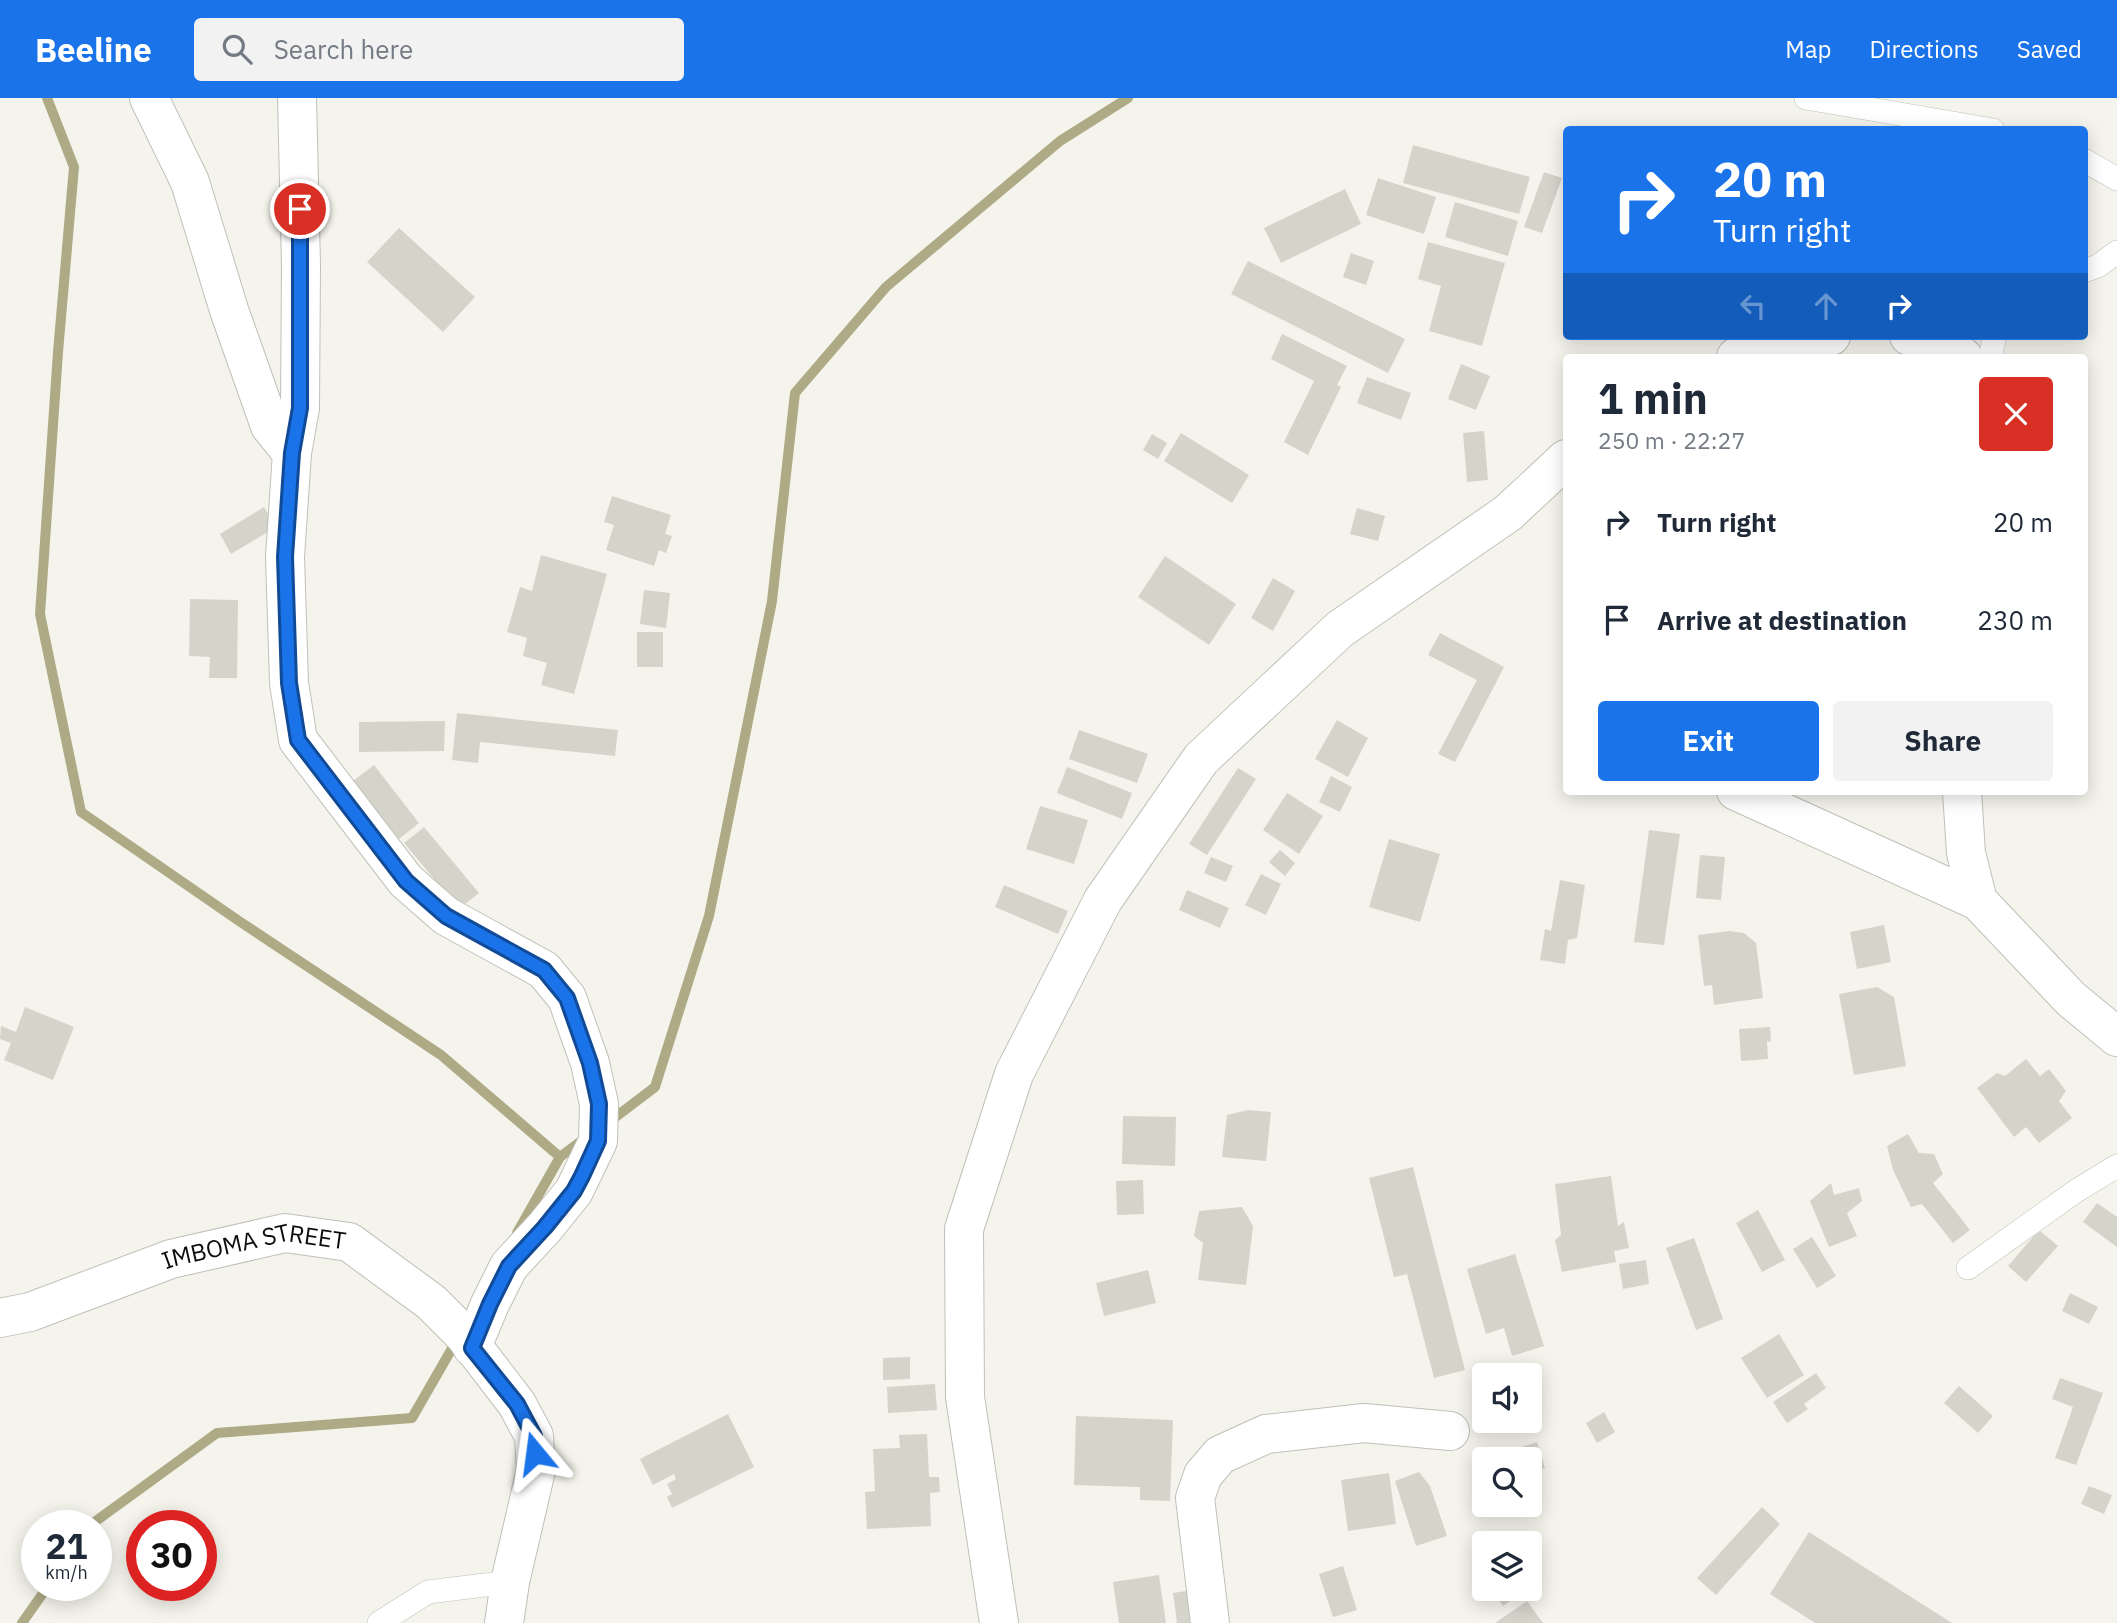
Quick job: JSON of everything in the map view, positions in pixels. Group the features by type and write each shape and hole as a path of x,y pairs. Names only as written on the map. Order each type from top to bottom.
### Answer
{"street":[{"path":"149,98 190,182 229,310 270,426 292,453"},
{"path":"297,98 301,265 300,408 292,453 285,557 289,683 298,740 406,881 446,916 544,970 567,998 590,1063 598,1123 574,1191 509,1266 468,1341"},
{"path":"1750,354 1814,340"},
{"path":"1940,340 1959,354"},
{"path":"999,1623 965,1397 964,1229 1014,1074 1103,900 1201,759 1340,629 1508,513 1563,462"},
{"path":"1745,795 1978,901 2071,999 2117,1037"},
{"path":"1962,795 1966,853 1978,901"},
{"name":"IMBOMA STREET","path":"0,1318 30,1312 171,1259 285,1233 349,1242 431,1302 468,1341 517,1404 534,1436 536,1470 510,1582 504,1623"},
{"path":"1210,1623 1195,1499 1203,1475 1220,1455 1266,1434 1364,1423 1450,1432"}],"lane":[{"path":"1806,98 1970,126"},
{"path":"2088,162 2117,179"},
{"path":"2088,270 2098,266 2117,252"},
{"path":"1968,1268 2076,1191 2117,1166"},
{"path":"379,1623 429,1592 510,1582"}],"building":[{"path":"1413,145 1530,177 1519,214 1403,183"},
{"path":"1544,172 1562,178 1542,233 1524,227"},
{"path":"1378,178 1436,197 1424,234 1366,215"},
{"path":"1345,189 1361,224 1281,263 1264,228"},
{"path":"1455,202 1518,221 1508,256 1445,237"},
{"path":"399,228 475,297 443,332 367,262"},
{"path":"1428,242 1505,263 1482,346 1429,331 1441,286 1418,279"},
{"path":"1351,253 1374,261 1366,285 1343,277"},
{"path":"1248,261 1405,339 1388,373 1231,294"},
{"path":"1282,334 1347,366 1337,385 1341,387 1308,455 1284,442 1314,381 1271,359"},
{"path":"1461,364 1490,376 1476,410 1448,399"},
{"path":"1367,377 1411,393 1401,420 1357,403"},
{"path":"1484,431 1488,480 1467,482 1463,433"},
{"path":"1181,433 1249,475 1232,503 1164,461"},
{"path":"1152,434 1167,443 1158,459 1143,450"},
{"path":"612,496 671,515 665,534 672,536 666,553 659,550 654,566 606,550 614,525 604,522"},
{"path":"264,507 276,527 231,554 220,534"},
{"path":"1357,508 1385,516 1378,541 1350,534"},
{"path":"541,555 607,574 574,694 541,685 547,663 523,656 527,638 507,632 520,587 532,591"},
{"path":"1165,556 1236,604 1209,645 1138,597"},
{"path":"1273,578 1295,591 1273,631 1251,618"},
{"path":"644,590 670,593 666,628 640,624"},
{"path":"190,599 238,600 237,678 209,678 210,657 189,656"},
{"path":"637,632 663,632 663,667 637,667"},
{"path":"1440,633 1504,667 1455,762 1438,754 1477,680 1428,655"},
{"path":"457,713 618,730 615,756 480,742 478,763 452,760"},
{"path":"1337,720 1368,738 1348,777 1315,759"},
{"path":"445,721 444,751 359,752 359,722"},
{"path":"1079,730 1148,754 1137,783 1069,759"},
{"path":"374,765 419,823 399,839 353,781"},
{"path":"1067,767 1132,793 1122,819 1057,793"},
{"path":"1238,768 1256,779 1207,855 1189,844"},
{"path":"1331,776 1352,787 1340,812 1319,802"},
{"path":"1287,793 1323,816 1299,854 1263,830"},
{"path":"1040,806 1088,820 1074,864 1026,849"},
{"path":"424,827 479,893 459,909 404,843"},
{"path":"1649,830 1680,834 1664,945 1634,942"},
{"path":"1389,839 1440,854 1420,922 1369,907"},
{"path":"1280,850 1295,863 1285,876 1269,862"},
{"path":"1700,855 1725,857 1721,900 1696,898"},
{"path":"1211,857 1233,866 1226,882 1204,873"},
{"path":"1261,874 1281,884 1266,915 1245,905"},
{"path":"1560,880 1585,885 1577,938 1568,940 1565,964 1540,960 1545,929 1551,931"},
{"path":"1004,885 1068,911 1058,934 995,907"},
{"path":"1187,890 1229,908 1220,928 1179,910"},
{"path":"1884,925 1891,962 1857,969 1850,932"},
{"path":"1729,931 1744,933 1756,943 1763,998 1714,1005 1712,985 1704,986 1698,935"},
{"path":"1877,987 1894,997 1906,1066 1854,1075 1839,994"},
{"path":"25,1007 74,1027 53,1080 4,1060 11,1043 0,1039 1,1026 16,1032"},
{"path":"1770,1027 1771,1042 1767,1041 1768,1059 1741,1061 1739,1029"},
{"path":"2026,1059 2040,1076 2049,1069 2066,1091 2059,1101 2072,1118 2039,1143 2026,1127 2014,1137 1977,1088 1997,1073 2005,1076"},
{"path":"1248,1110 1271,1112 1266,1161 1222,1157 1227,1115"},
{"path":"1123,1116 1176,1117 1175,1166 1122,1164"},
{"path":"1908,1134 1919,1153 1934,1154 1943,1174 1933,1183 1970,1230 1953,1243 1922,1204 1911,1207 1893,1170 1887,1146"},
{"path":"1413,1167 1465,1370 1434,1378 1407,1274 1394,1277 1369,1178"},
{"path":"1611,1176 1618,1226 1624,1222 1629,1248 1614,1251 1616,1262 1562,1272 1555,1240 1561,1235 1555,1184"},
{"path":"1143,1180 1144,1214 1117,1215 1116,1181"},
{"path":"1831,1183 1834,1195 1859,1188 1862,1201 1847,1213 1857,1236 1829,1247 1810,1201"},
{"path":"2097,1203 2117,1217 2117,1247 2083,1222"},
{"path":"1242,1207 1253,1226 1246,1285 1198,1280 1203,1243 1194,1236 1199,1211"},
{"path":"1758,1210 1785,1260 1762,1272 1736,1223"},
{"path":"2039,1230 2058,1246 2026,1282 2008,1266"},
{"path":"1812,1237 1836,1276 1817,1288 1793,1249"},
{"path":"1694,1238 1723,1319 1696,1330 1666,1248"},
{"path":"1515,1254 1544,1346 1512,1356 1504,1328 1486,1334 1467,1269"},
{"path":"1646,1260 1649,1284 1623,1289 1619,1264"},
{"path":"1148,1270 1156,1303 1104,1316 1096,1283"},
{"path":"2070,1293 2098,1307 2089,1324 2062,1311"},
{"path":"1779,1334 1804,1375 1767,1398 1741,1358"},
{"path":"910,1357 910,1379 883,1380 883,1358"},
{"path":"1816,1373 1826,1388 1804,1404 1808,1409 1787,1423 1773,1402"},
{"path":"2060,1378 2103,1393 2076,1465 2055,1458 2073,1407 2052,1399"},
{"path":"935,1384 937,1410 888,1413 887,1387"},
{"path":"1959,1386 1993,1416 1978,1433 1944,1403"},
{"path":"1604,1412 1615,1432 1597,1443 1586,1423"},
{"path":"728,1414 754,1467 672,1508 667,1497 672,1494 667,1484 676,1479 674,1474 653,1485 640,1459"},
{"path":"1076,1416 1173,1420 1170,1501 1140,1500 1140,1487 1074,1485"},
{"path":"927,1434 929,1477 939,1477 940,1492 930,1493 931,1526 867,1529 865,1492 875,1491 873,1449 900,1448 899,1435"},
{"path":"1537,1442 1539,1447 1522,1447"},
{"path":"1419,1472 1430,1486 1447,1536 1416,1546 1395,1481"},
{"path":"1389,1473 1396,1524 1348,1531 1341,1480"},
{"path":"2089,1486 2112,1495 2104,1514 2081,1504"},
{"path":"1762,1507 1780,1524 1716,1595 1697,1578"},
{"path":"1809,1532 1952,1623 1815,1623 1770,1594"},
{"path":"1343,1566 1357,1610 1333,1617 1319,1574"},
{"path":"1159,1575 1166,1623 1119,1623 1113,1582"},
{"path":"1199,1589 1203,1623 1177,1623 1173,1593"},
{"path":"1527,1601 1543,1623 1495,1623"}],"waterway":[{"path":"47,98 74,167 40,614 81,812 441,1055 560,1157"},
{"path":"609,1122 655,1087 709,916 772,601 795,393 886,287 1060,141 1128,98"},
{"path":"517,1233 560,1157 584,1139"},
{"path":"111,1510 217,1433 412,1418 458,1338"},
{"path":"22,1623 37,1601"}],"route":[{"path":"300,209 300,408 292,453 285,557 289,683 298,740 406,881 446,916 544,970 567,998 590,1063 599,1104 598,1141 582,1176 574,1191 545,1227 509,1266 472,1348 517,1404 534,1436 535,1453"}]}
